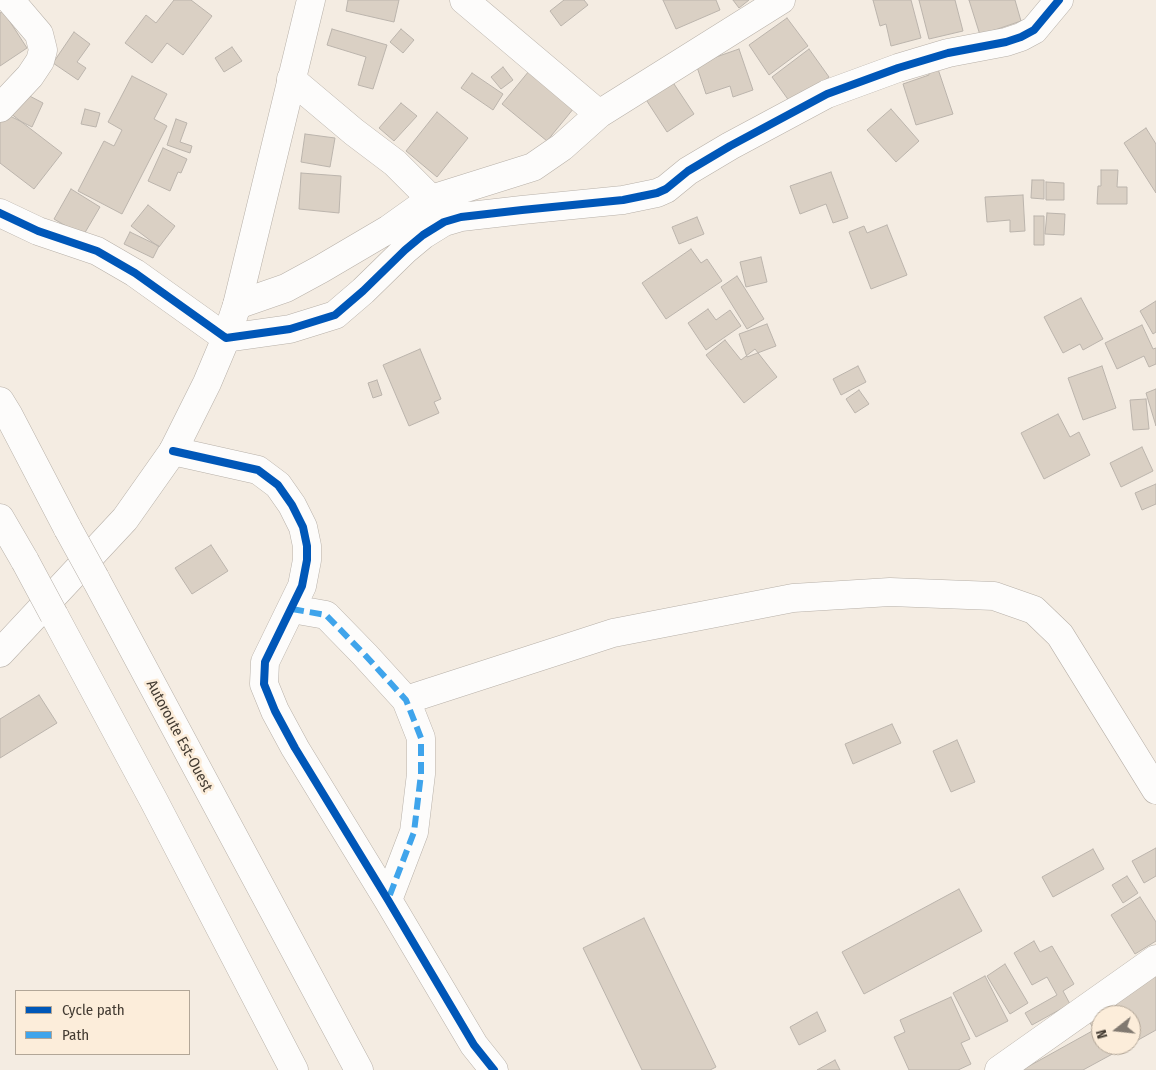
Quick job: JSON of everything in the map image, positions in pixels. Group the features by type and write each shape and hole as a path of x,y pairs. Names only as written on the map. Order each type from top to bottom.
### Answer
{"main road":[{"path":"0,108 30,76 40,61 43,50 39,34 10,0"},
{"path":"0,653 125,519 173,451 207,383 226,338 237,305 311,0"},
{"path":"464,0 599,114"},
{"path":"237,305 286,288 389,229 437,210 533,167 562,147 599,114 781,0"},
{"path":"292,79 354,132 396,163 437,210 461,217 622,200 657,193 666,189 688,171 730,146 827,94 898,68 948,53 1006,42 1021,37 1034,30 1059,0"},
{"path":"0,213 38,231 97,251 135,273 226,338 290,328 335,315 423,235 437,210"},
{"path":"286,288 290,328"},
{"name":"Autoroute Est-Ouest","path":"0,401 359,1070"},
{"path":"173,451 258,470 278,485 292,505 303,527 307,546 307,560 302,586 265,662 264,684 275,711 295,748 474,1045 494,1070"},
{"path":"0,518 154,801 294,1070"},
{"path":"406,700 613,633 792,598 890,592 994,596 1034,610 1060,634 1156,790"},
{"path":"292,609 326,615 406,700 421,738 421,774 414,832 388,900"},
{"path":"999,1070 1156,959"},
{"path":"259,1005 289,1070"}],"building":[{"path":"174,0 191,0 212,16 183,55 167,43 152,63 125,43 146,15 156,23"},
{"path":"348,0 399,0 394,22 346,11"},
{"path":"564,0 584,0 588,5 561,26 550,11"},
{"path":"663,0 716,0 720,10 676,29"},
{"path":"733,0 749,0 739,8"},
{"path":"873,0 911,0 921,38 891,46 886,24 880,26"},
{"path":"919,0 955,0 963,31 929,39"},
{"path":"969,0 1015,0 1021,21 980,35"},
{"path":"3,11 27,48 0,66 0,13"},
{"path":"787,18 808,46 769,75 749,45"},
{"path":"332,29 387,45 373,89 358,85 366,57 327,45"},
{"path":"401,29 414,40 403,53 390,42"},
{"path":"74,32 90,44 77,62 86,68 78,80 53,63"},
{"path":"232,47 242,61 224,72 215,58"},
{"path":"739,49 753,90 733,97 730,86 706,94 696,64"},
{"path":"809,49 829,77 792,105 772,77"},
{"path":"538,60 583,97 547,141 502,104"},
{"path":"937,66 953,114 916,125 903,84 929,75 928,69"},
{"path":"503,67 513,80 501,89 491,77"},
{"path":"472,73 503,94 493,110 461,88"},
{"path":"132,76 167,94 154,119 167,126 122,214 78,191 104,141 114,146 122,130 108,122"},
{"path":"670,78 694,114 667,132 643,95"},
{"path":"20,91 43,103 32,127 8,115"},
{"path":"401,103 417,116 394,141 379,128"},
{"path":"85,109 100,113 96,127 81,124"},
{"path":"891,109 919,141 896,162 867,130"},
{"path":"6,110 62,153 34,189 0,163 0,117"},
{"path":"437,112 468,138 437,177 406,151"},
{"path":"176,119 187,123 180,142 192,146 190,153 167,145"},
{"path":"1146,128 1156,144 1156,193 1124,143"},
{"path":"305,134 335,138 330,167 301,162"},
{"path":"163,148 187,159 181,173 178,172 170,191 148,181"},
{"path":"1101,170 1118,170 1117,187 1127,187 1127,204 1097,204 1098,186 1101,186"},
{"path":"831,172 848,218 833,223 826,204 800,214 790,186"},
{"path":"301,173 341,176 339,213 299,209"},
{"path":"1032,180 1044,180 1044,199 1031,198"},
{"path":"1046,182 1064,183 1064,200 1046,200"},
{"path":"71,189 100,207 83,236 54,219"},
{"path":"1023,195 1025,231 1010,232 1010,220 987,222 985,197"},
{"path":"148,205 175,226 159,247 131,226"},
{"path":"1047,213 1065,214 1064,235 1045,234"},
{"path":"1034,216 1044,216 1044,245 1034,245"},
{"path":"697,217 704,234 679,244 672,227"},
{"path":"887,225 907,275 871,289 849,232 864,226 867,233"},
{"path":"130,232 159,246 153,258 124,244"},
{"path":"691,249 701,263 707,259 722,281 666,319 642,283"},
{"path":"761,257 767,282 746,287 740,262"},
{"path":"737,276 764,319 747,329 721,287"},
{"path":"1081,298 1103,339 1083,350 1080,344 1063,353 1044,317"},
{"path":"1156,301 1156,332 1153,334 1140,311"},
{"path":"708,309 716,320 730,310 741,326 706,350 688,323"},
{"path":"767,324 776,346 747,357 739,334"},
{"path":"1142,325 1153,349 1156,348 1156,364 1149,367 1144,356 1117,369 1105,343"},
{"path":"725,340 741,360 755,349 777,377 744,403 706,355"},
{"path":"420,349 441,399 434,402 439,413 409,426 383,365"},
{"path":"858,366 866,382 841,395 833,379"},
{"path":"1102,366 1116,408 1083,420 1068,378"},
{"path":"377,380 382,395 373,398 368,383"},
{"path":"1156,389 1156,426 1146,393"},
{"path":"859,390 869,404 855,413 846,399"},
{"path":"1146,399 1149,429 1133,430 1130,400"},
{"path":"1058,414 1070,437 1079,432 1090,455 1044,479 1021,433"},
{"path":"1142,447 1153,471 1121,487 1110,463"},
{"path":"1156,484 1156,504 1142,510 1135,493"},
{"path":"211,545 228,571 192,594 175,568"},
{"path":"39,695 57,723 0,758 0,719"},
{"path":"892,724 901,743 853,764 845,744"},
{"path":"957,740 975,782 951,792 933,751"},
{"path":"1156,848 1156,876 1144,883 1132,861"},
{"path":"1093,849 1104,869 1053,897 1042,877"},
{"path":"1127,876 1138,893 1123,903 1112,885"},
{"path":"959,889 982,931 864,994 842,952"},
{"path":"1140,897 1156,922 1156,941 1135,954 1111,915"},
{"path":"644,918 716,1067 710,1070 642,1070 583,948"},
{"path":"1034,941 1040,952 1052,946 1074,984 1063,991 1070,1004 1032,1025 1025,1013 1057,995 1047,977 1032,985 1014,953"},
{"path":"1005,964 1028,1003 1010,1014 987,976"},
{"path":"1156,973 1156,1030 1141,1038 1141,1005 1097,1005"},
{"path":"985,976 1008,1021 976,1037 953,993"},
{"path":"951,997 970,1039 961,1043 971,1064 958,1070 909,1070 894,1037 905,1032 900,1020"},
{"path":"1091,1008 1091,1025 1084,1012"},
{"path":"817,1012 826,1031 799,1045 790,1027"},
{"path":"1091,1032 1091,1055 1111,1055 1083,1070 1022,1070"},
{"path":"835,1060 840,1070 817,1070"}],"marked path":[{"path":"292,609 326,615 406,700 421,738 421,774 414,832 388,900"}],"cycle path":[{"path":"0,213 38,231 97,251 135,273 226,338 290,329 335,315 405,250 423,235 444,222 461,217 623,200 657,193 666,189 688,171 730,146 827,94 898,68 948,53 1006,42 1021,37 1034,30 1059,0"},
{"path":"173,451 258,470 278,485 292,505 303,527 307,546 307,560 302,586 265,662 264,684 275,711 295,748 474,1045 494,1070"}]}
